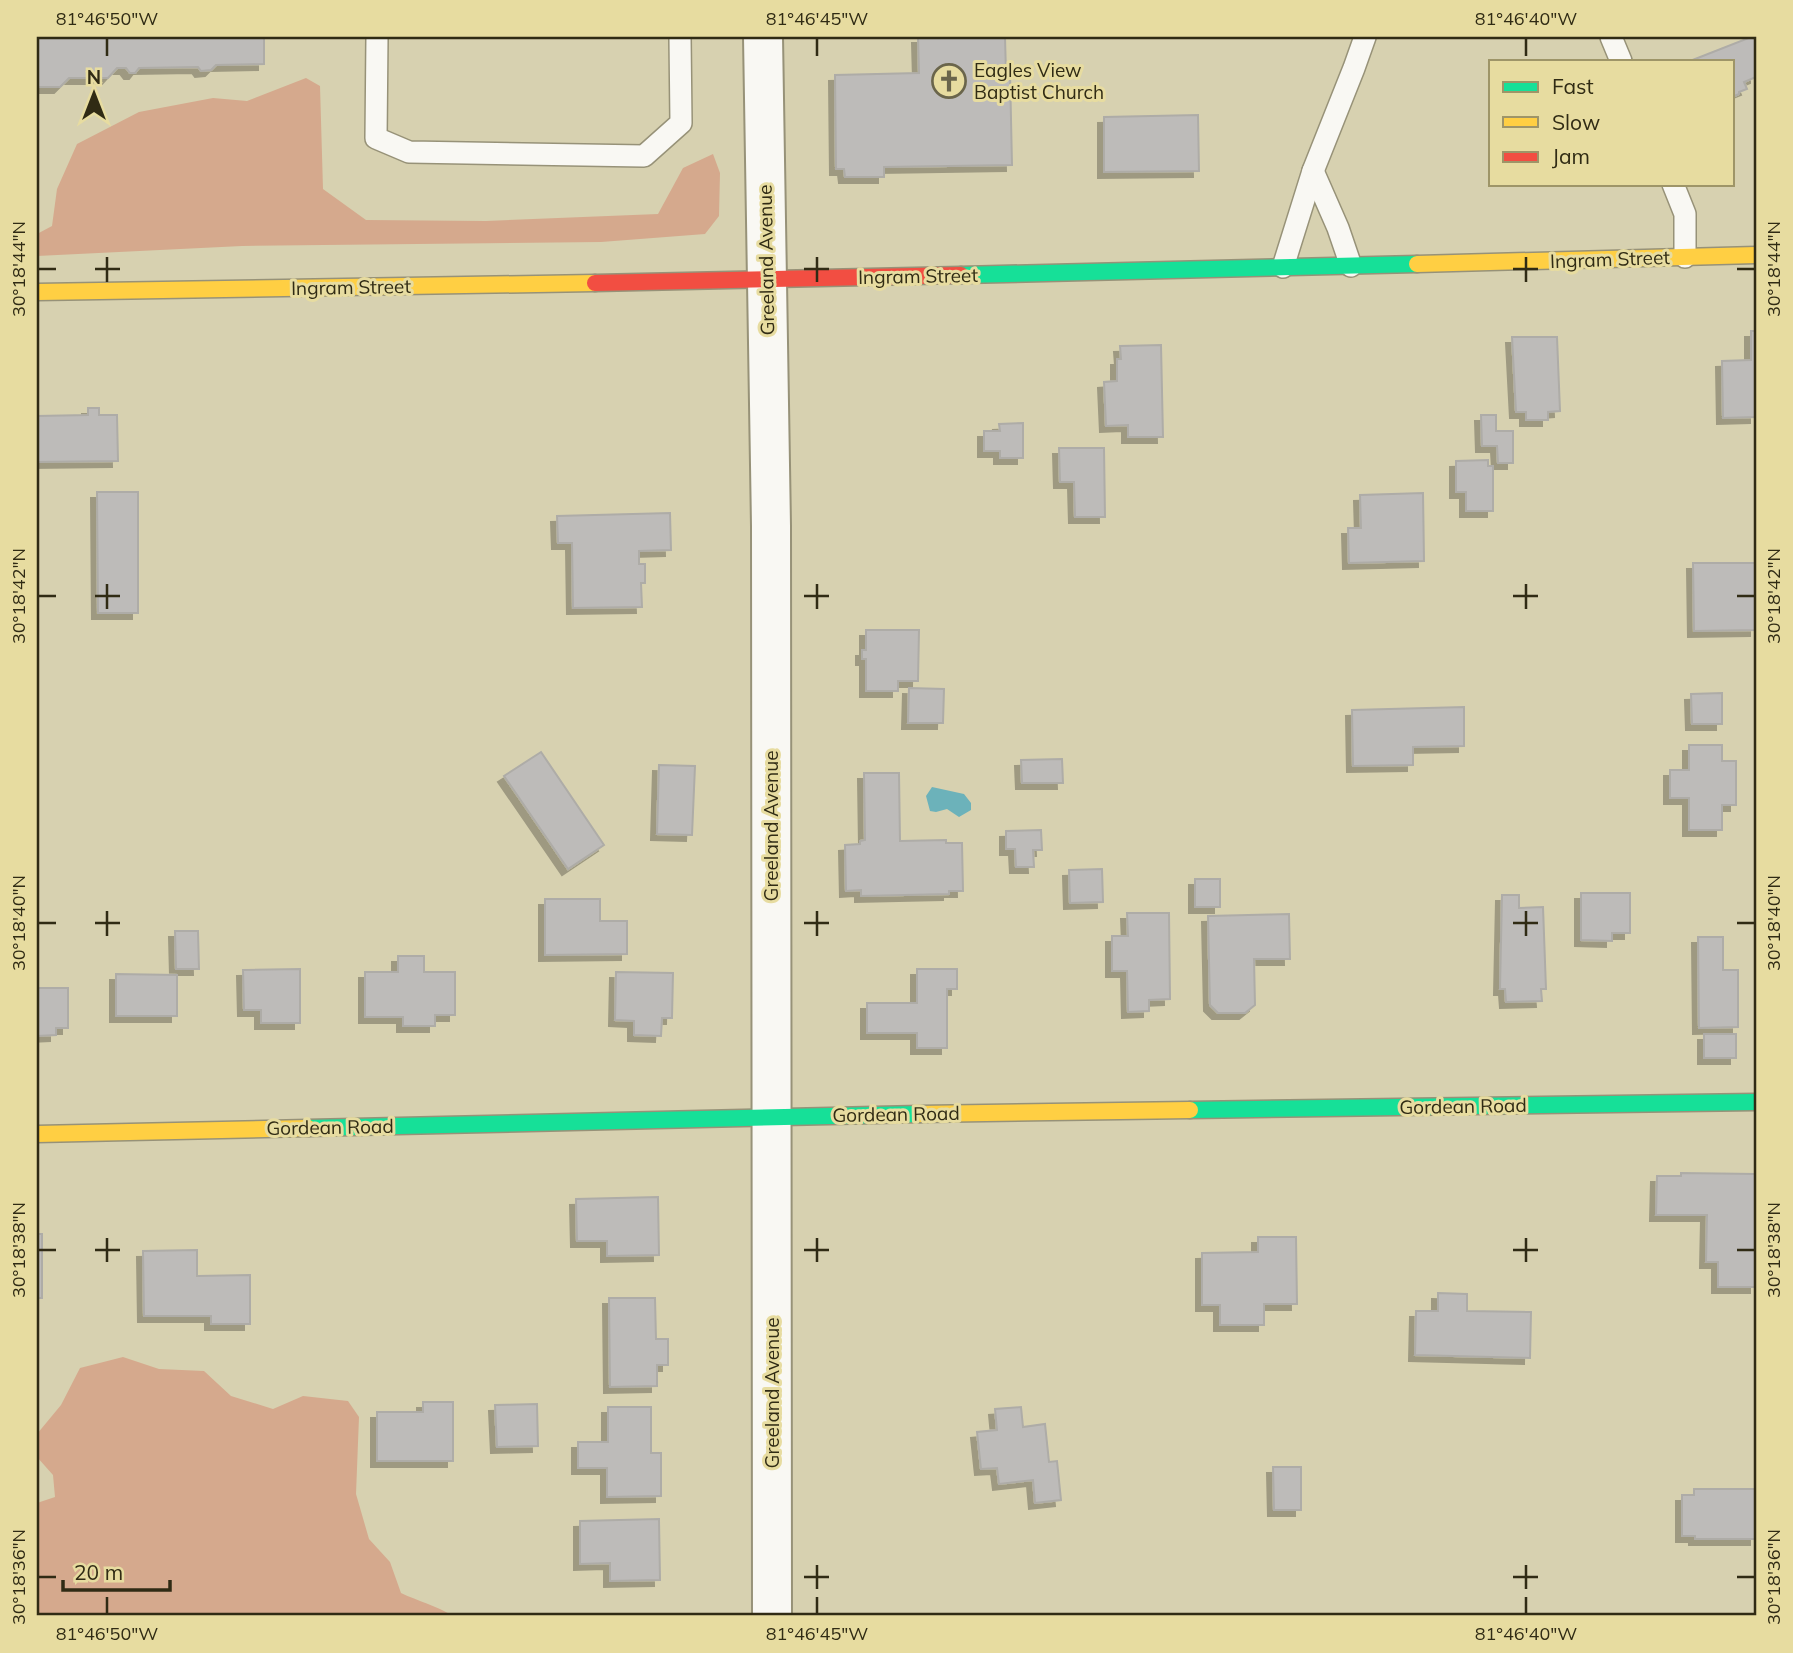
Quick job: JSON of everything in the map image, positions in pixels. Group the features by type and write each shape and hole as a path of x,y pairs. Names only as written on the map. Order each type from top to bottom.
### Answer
{"street":[{"name":"Greeland Avenue","path":"763,37 771,526 772,1616"},
{"name":"Ingram Street","path":"37,292 766,280 1756,255"},
{"name":"Gordean Road","path":"37,1134 772,1118 1756,1102"}],"lane":[{"path":"377,37 376,138 409,152 644,156 681,123 680,37"},
{"path":"1283,267 1313,171 1364,37"},
{"path":"1611,37 1621,60"},
{"path":"1313,171 1351,266"},
{"path":"1674,186 1685,214 1685,257"}],"shaded area":[{"path":"306,78 320,86 323,189 366,220 486,221 658,214 683,168 713,154 720,173 719,216 705,234 601,242 242,246 37,256 37,234 52,226 57,189 77,144 139,112 213,98 247,101"},
{"path":"123,1357 159,1369 204,1371 231,1396 273,1409 303,1396 348,1401 359,1417 356,1494 369,1539 390,1562 401,1593 453,1616 37,1616 37,1503 55,1497 53,1475 37,1457 37,1434 61,1405 80,1368"}],"water":[{"path":"932,787 964,794 971,803 971,810 959,817 947,809 930,811 926,796"}],"building":[{"path":"37,37 264,37 264,64 216,65 211,70 201,71 198,67 139,68 135,73 130,73 126,68 117,68 108,78 69,78 60,87 37,87"},
{"path":"918,37 1005,37 1006,73 1010,73 1012,165 884,167 884,177 845,177 844,169 836,169 835,75 919,73"},
{"path":"1751,37 1756,39 1756,77 1744,82 1747,89 1734,96 1734,60 1693,60"},
{"path":"1198,115 1199,171 1104,172 1104,117"},
{"path":"1751,331 1756,331 1756,417 1723,418 1722,361 1751,360"},
{"path":"1512,337 1557,337 1560,411 1548,412 1548,420 1526,420 1526,412 1516,412"},
{"path":"1161,345 1163,437 1128,437 1128,425 1106,426 1104,382 1117,381 1117,359 1121,359 1120,346"},
{"path":"88,408 99,408 99,415 117,415 118,461 37,462 37,416 88,415"},
{"path":"1481,415 1496,415 1496,431 1513,431 1513,463 1498,463 1497,446 1482,446"},
{"path":"1023,423 1023,458 1000,458 1000,451 984,451 984,431 1000,431 999,424"},
{"path":"1059,448 1104,448 1105,517 1075,517 1074,482 1060,482"},
{"path":"1488,460 1488,466 1493,466 1493,511 1466,511 1466,492 1456,492 1456,461"},
{"path":"97,492 138,492 138,613 98,613"},
{"path":"1423,493 1424,561 1349,563 1348,528 1361,528 1360,495"},
{"path":"670,513 671,550 639,551 639,564 645,564 645,583 641,583 642,607 573,608 572,543 558,543 557,516"},
{"path":"1693,563 1756,563 1756,630 1694,631"},
{"path":"866,630 919,630 918,681 898,681 898,691 866,691 866,659 862,659 862,650 866,650"},
{"path":"909,688 944,689 943,723 908,723"},
{"path":"1722,693 1722,724 1692,724 1691,694"},
{"path":"1464,707 1464,746 1413,747 1413,765 1353,766 1352,710"},
{"path":"1689,745 1722,745 1722,761 1736,761 1736,805 1722,805 1722,830 1689,830 1689,798 1670,798 1670,770 1689,770"},
{"path":"541,752 604,845 568,869 504,776"},
{"path":"1062,759 1063,783 1022,783 1021,760"},
{"path":"659,765 695,766 692,835 657,834"},
{"path":"864,773 899,773 900,841 946,840 946,843 962,843 963,891 949,891 949,894 861,896 861,890 846,891 845,845 860,844 860,841 865,840"},
{"path":"1041,830 1042,850 1033,850 1034,867 1016,867 1015,849 1006,849 1006,831"},
{"path":"1102,869 1103,902 1070,903 1069,870"},
{"path":"1195,879 1220,879 1220,907 1195,907"},
{"path":"1581,893 1630,893 1630,933 1612,933 1612,941 1581,940"},
{"path":"1502,895 1519,895 1519,908 1543,907 1546,989 1541,989 1542,1001 1506,1002 1505,989 1500,989"},
{"path":"545,899 600,899 600,921 627,921 627,954 545,955"},
{"path":"1127,913 1169,913 1170,999 1149,1000 1149,1011 1128,1012 1127,971 1112,971 1112,936 1128,936"},
{"path":"1289,914 1290,959 1254,959 1255,1005 1245,1013 1218,1013 1210,1005 1208,916"},
{"path":"175,931 198,931 199,969 176,969"},
{"path":"1698,937 1723,937 1723,970 1738,970 1738,1027 1699,1028"},
{"path":"398,956 424,956 424,972 455,972 455,1015 435,1015 435,1026 403,1026 403,1017 365,1017 365,972 398,972"},
{"path":"300,969 300,1023 261,1023 261,1010 244,1010 243,970"},
{"path":"917,969 957,969 957,989 947,989 947,1048 917,1048 917,1033 867,1033 867,1003 917,1003"},
{"path":"616,972 673,973 672,1018 662,1018 661,1036 634,1035 634,1021 615,1020"},
{"path":"116,974 177,975 177,1016 116,1016"},
{"path":"37,988 68,988 68,1028 56,1028 56,1035 37,1036"},
{"path":"1704,1034 1736,1034 1736,1058 1704,1058"},
{"path":"1681,1173 1756,1174 1756,1287 1718,1287 1718,1262 1706,1262 1707,1215 1656,1215 1657,1176 1681,1176"},
{"path":"658,1197 659,1255 607,1256 607,1241 577,1241 576,1199"},
{"path":"37,1234 42,1234 42,1298 37,1298"},
{"path":"1258,1237 1296,1237 1297,1304 1264,1304 1264,1325 1220,1325 1220,1305 1202,1305 1202,1253 1258,1252"},
{"path":"197,1250 197,1276 250,1275 250,1324 211,1324 211,1316 144,1316 143,1251"},
{"path":"1438,1293 1467,1294 1467,1311 1531,1312 1530,1358 1415,1355 1416,1311 1438,1311"},
{"path":"609,1298 655,1298 656,1339 668,1339 668,1365 657,1365 657,1386 610,1387"},
{"path":"423,1402 453,1402 453,1461 377,1461 377,1412 423,1412"},
{"path":"537,1404 538,1446 497,1447 495,1405"},
{"path":"608,1407 651,1407 651,1453 661,1453 661,1496 607,1497 607,1468 578,1468 578,1442 608,1442"},
{"path":"1021,1407 1023,1427 1045,1424 1049,1462 1057,1461 1061,1500 1035,1503 1033,1480 999,1484 997,1468 981,1469 977,1432 997,1430 995,1409"},
{"path":"1273,1467 1301,1467 1301,1510 1274,1510"},
{"path":"1694,1489 1756,1489 1756,1539 1695,1539 1695,1536 1682,1536 1682,1495 1694,1495"},
{"path":"659,1519 660,1580 610,1581 610,1563 580,1564 580,1521"}],"traffic: fast":[{"path":"961,275 1417,264"},
{"path":"1190,1110 1756,1102"},
{"path":"308,1128 920,1114"}],"traffic: slow":[{"path":"1417,264 1756,255"},
{"path":"37,292 595,283"},
{"path":"920,1114 1190,1110"},
{"path":"37,1134 308,1128"}],"traffic: jam":[{"path":"595,283 961,275"}],"place":[{"name":"Eagles View Baptist Church","path":"949,81"}]}
